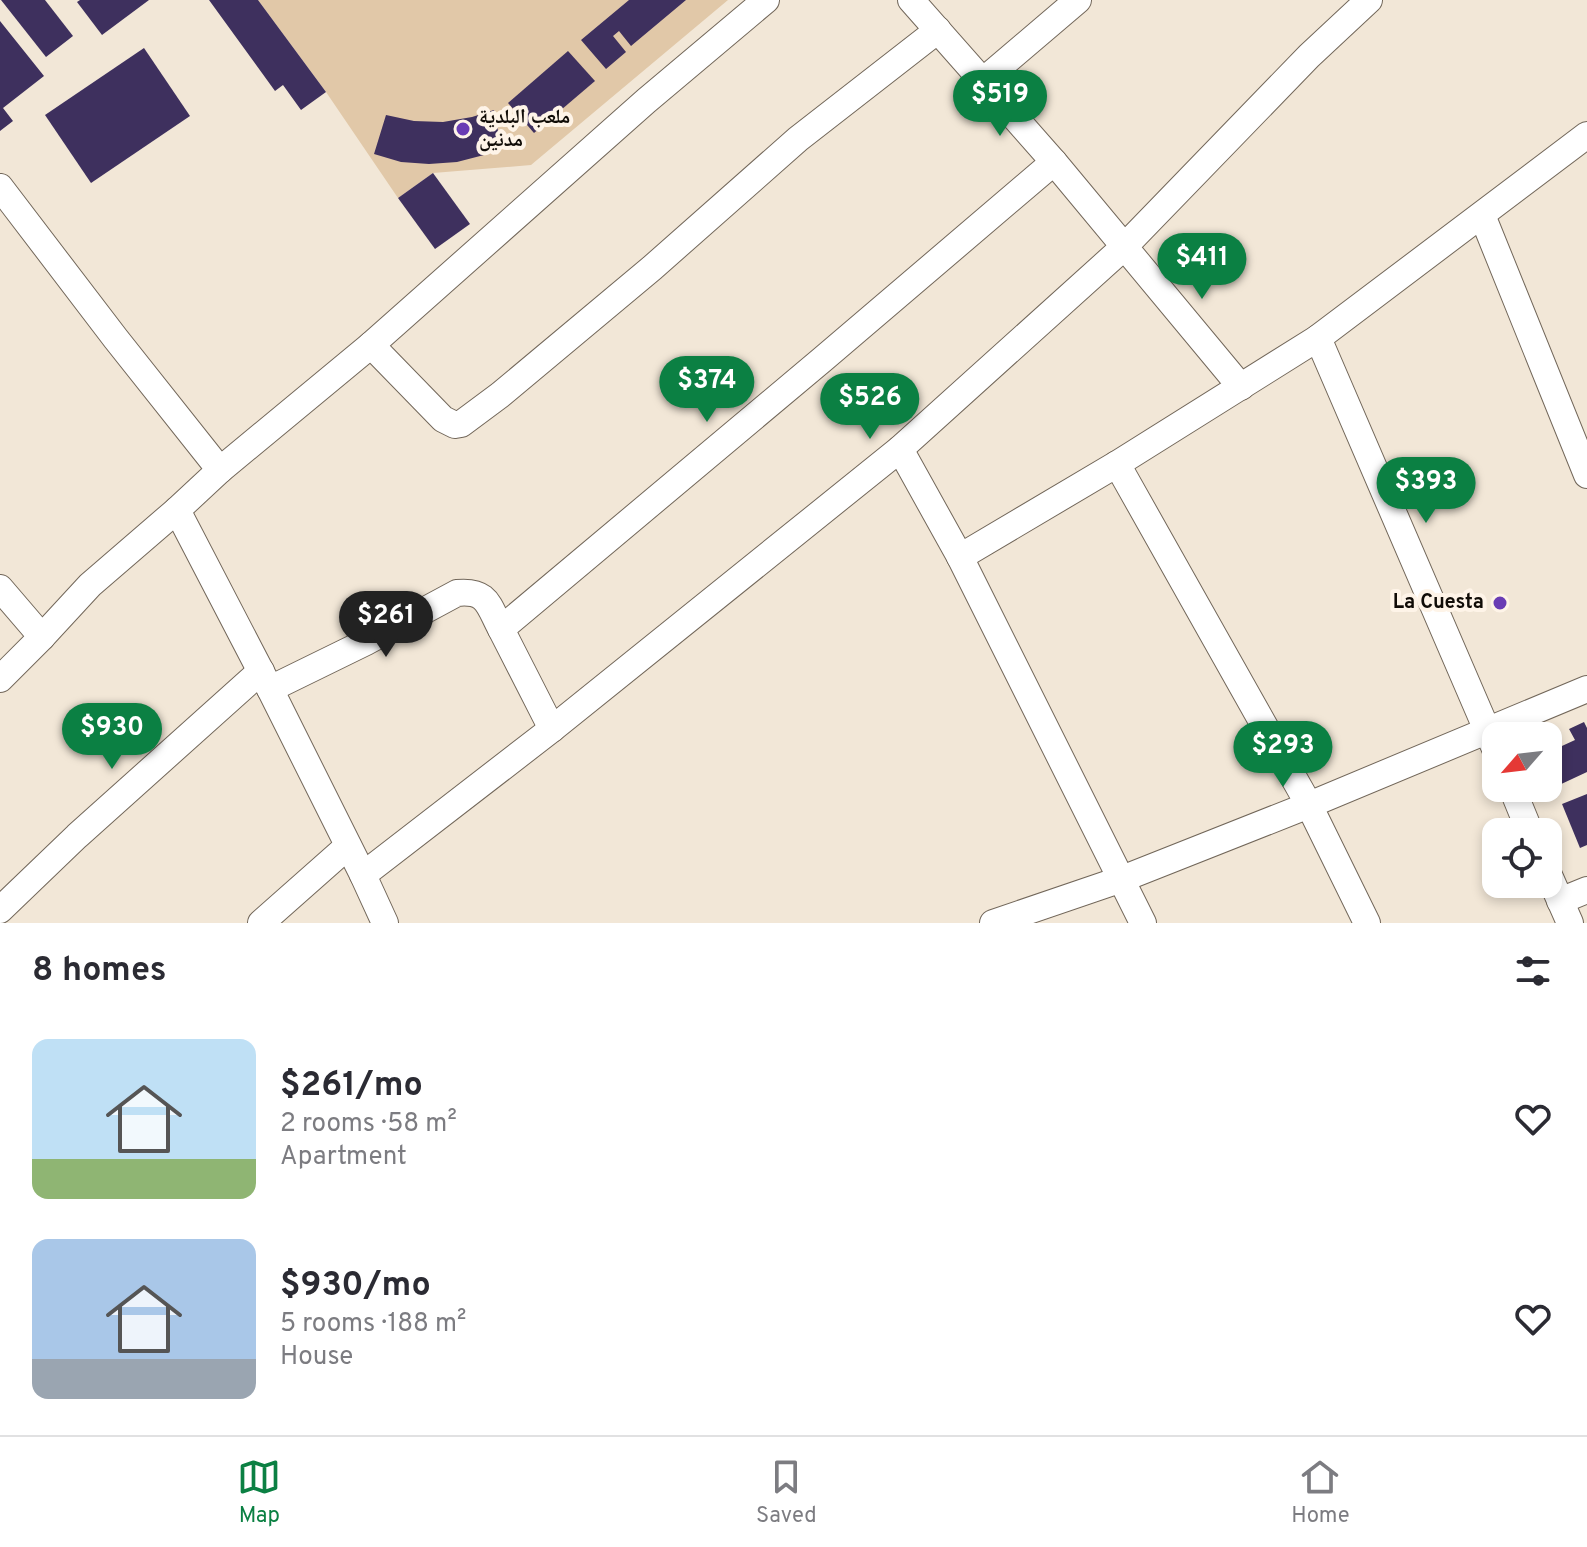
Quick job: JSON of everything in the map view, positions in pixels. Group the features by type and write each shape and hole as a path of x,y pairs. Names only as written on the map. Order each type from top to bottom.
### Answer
{"street":[{"path":"0,679 90,585 766,0"},
{"path":"911,0 1054,162 1241,387"},
{"path":"983,81 1078,0"},
{"path":"363,875 552,729 900,449 1124,247 1309,56 1369,0"},
{"path":"371,345 443,419 455,425 461,424 641,278 798,139 938,30"},
{"path":"960,557 1117,464 1318,338 1587,135"},
{"path":"501,629 1054,162"},
{"path":"3,197 220,470"},
{"path":"1482,215 1587,475"},
{"path":"1318,338 1484,722"},
{"path":"900,449 960,557 1143,923"},
{"path":"1117,464 1309,805 1367,923"},
{"path":"177,510 266,680 385,923"},
{"path":"0,588 42,637"},
{"path":"0,910 77,836 266,680 366,642 457,593 479,594 487,603 552,729"},
{"path":"1527,722 1587,689"},
{"path":"993,923 1122,879 1309,805 1482,744"},
{"path":"261,923 348,846"},
{"path":"1565,912 1587,890"}],"shaded area":[{"name":"ملعب البلدية مدنين","path":"258,0 728,0 531,165 433,173 398,198 326,92"}],"building":[{"path":"1,0 45,0 73,36 46,57"},
{"path":"149,0 102,35 77,2"},
{"path":"209,0 258,0 326,92 301,110 283,85 275,91"},
{"path":"629,0 686,0 631,46 619,31 613,36 626,52 606,69 581,40"},
{"path":"0,21 44,76 3,108 13,121 0,131"},
{"path":"144,48 190,116 91,183 45,115"},
{"path":"568,51 595,81 534,133 508,103"},
{"path":"494,110 501,147 484,155 457,162 429,164 401,162 374,154 386,115 414,121 443,122"},
{"path":"433,173 470,224 435,249 398,198"},
{"path":"1584,722 1587,728 1587,772 1562,784 1562,746 1575,740 1569,729"},
{"path":"1587,794 1587,845 1580,848 1562,804"}],"place":[{"name":"ملعب البلدية مدنين","path":"463,129"},
{"name":"La Cuesta","path":"1500,603"}]}
